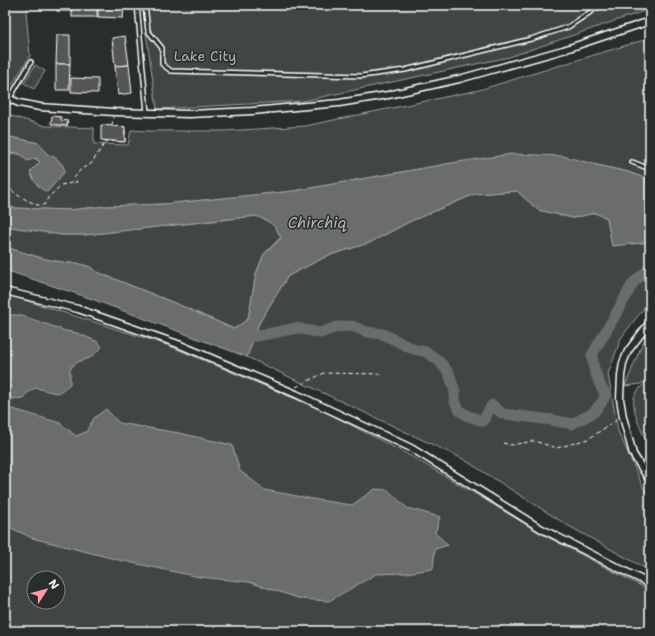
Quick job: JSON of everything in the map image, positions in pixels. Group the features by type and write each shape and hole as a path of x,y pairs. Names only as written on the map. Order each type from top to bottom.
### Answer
{"street":[{"path":"7,98 24,104 40,107 114,112 190,114 252,111 340,103 388,95 459,79 563,50 650,21"},
{"path":"5,291 100,316 178,344 288,390 411,448 540,528 650,584"},
{"path":"650,322 628,351 623,363 620,399 623,417 633,454 650,481"}],"lane":[{"path":"137,5 147,113"},
{"path":"145,5 148,31 162,48 162,64 171,71 361,76 405,70 531,39 568,27 601,5"},
{"path":"7,98 31,62"},
{"path":"632,162 650,169"}],"path":[{"path":"5,190 10,189 19,196 37,205 44,205 48,198 60,185 77,182 74,178 81,169 91,164 106,141 124,142 125,127 112,126 114,112"},
{"path":"288,390 324,373 383,374"},
{"path":"503,443 511,445 534,441 557,448 588,439 623,417"}],"green space":[{"path":"5,5 31,5 26,12 30,56 8,91 5,87"},
{"name":"Lake City","path":"142,5 650,5 650,9 509,57 303,101 157,109"},
{"path":"650,38 650,180 628,172 597,165 458,162 294,191 164,204 107,206 69,210 14,208 5,205 5,154 23,155 40,162 30,172 47,192 64,171 60,162 54,157 47,155 39,143 5,136 5,114 45,126 94,128 94,144 128,145 131,130 225,131 305,126 479,90"},
{"path":"35,65 45,71 34,89 24,83"},
{"path":"517,191 538,210 573,218 595,213 607,218 612,246 650,242 650,300 621,338 608,374 618,431 650,499 650,571 567,525 463,459 247,357 259,323 288,276 327,256 369,243 411,221 475,194"},
{"path":"257,216 272,224 281,237 264,254 256,274 248,319 234,329 97,272 90,267 77,263 67,263 45,259 5,247 5,226 62,235 84,235"},
{"path":"5,294 167,345 324,411 407,454 540,533 647,589 650,592 650,631 5,631"},
{"path":"650,335 650,377 641,384 625,386 643,342"},
{"path":"650,379 650,449 638,422 634,407 634,400 638,391"}],"water":[{"path":"5,136 39,143 47,154 54,157 63,166 65,171 47,192 41,189 30,172 40,162 36,158 27,161 18,153 5,154"},
{"name":"Chirchiq","path":"512,154 563,156 628,172 650,180 650,242 612,246 607,218 595,213 573,218 538,210 517,191 475,194 411,221 369,243 327,256 288,276 259,323 247,357 89,298 5,270 5,247 45,259 67,263 77,263 90,267 97,272 234,329 248,319 256,274 264,254 281,238 274,226 265,220 256,216 84,235 62,235 5,226 5,205 14,208 69,210 107,206 164,204 294,191"},
{"path":"8,315 20,315 66,331 77,333 98,342 102,347 90,358 80,361 72,366 70,370 70,384 60,392 56,393 36,388 23,398 12,399 10,395 5,394 5,317"},
{"path":"13,409 60,423 76,436 86,432 94,418 106,409 119,423 179,433 232,445 240,471 265,490 352,505 375,489 388,490 407,508 440,517 435,533 448,545 435,549 433,569 406,573 376,574 329,601 301,599 249,582 199,577 119,560 32,538 5,525 5,411"}],"building":[{"path":"57,5 71,5 71,11 57,11"},
{"path":"72,5 97,5 97,17 72,17"},
{"path":"98,5 124,5 123,18 98,17"},
{"path":"57,35 70,35 70,64 56,64"},
{"path":"125,36 129,65 115,66 112,38"},
{"path":"56,64 70,64 69,90 56,90"},
{"path":"129,65 132,93 118,95 115,66"},
{"path":"71,78 98,79 98,93 71,92"},
{"path":"52,116 61,117 61,120 68,121 67,126 51,124"},
{"path":"101,125 125,127 125,142 101,140"}],"waterway":[{"path":"240,337 252,337 297,328 320,333 337,327 352,326 367,332 383,334 413,349 426,352 438,360 449,373 455,392 455,402 460,411 468,416 483,421 492,405 503,414 572,424 593,413 602,402 606,394 601,387 594,369 592,355 633,283 650,268"}]}
